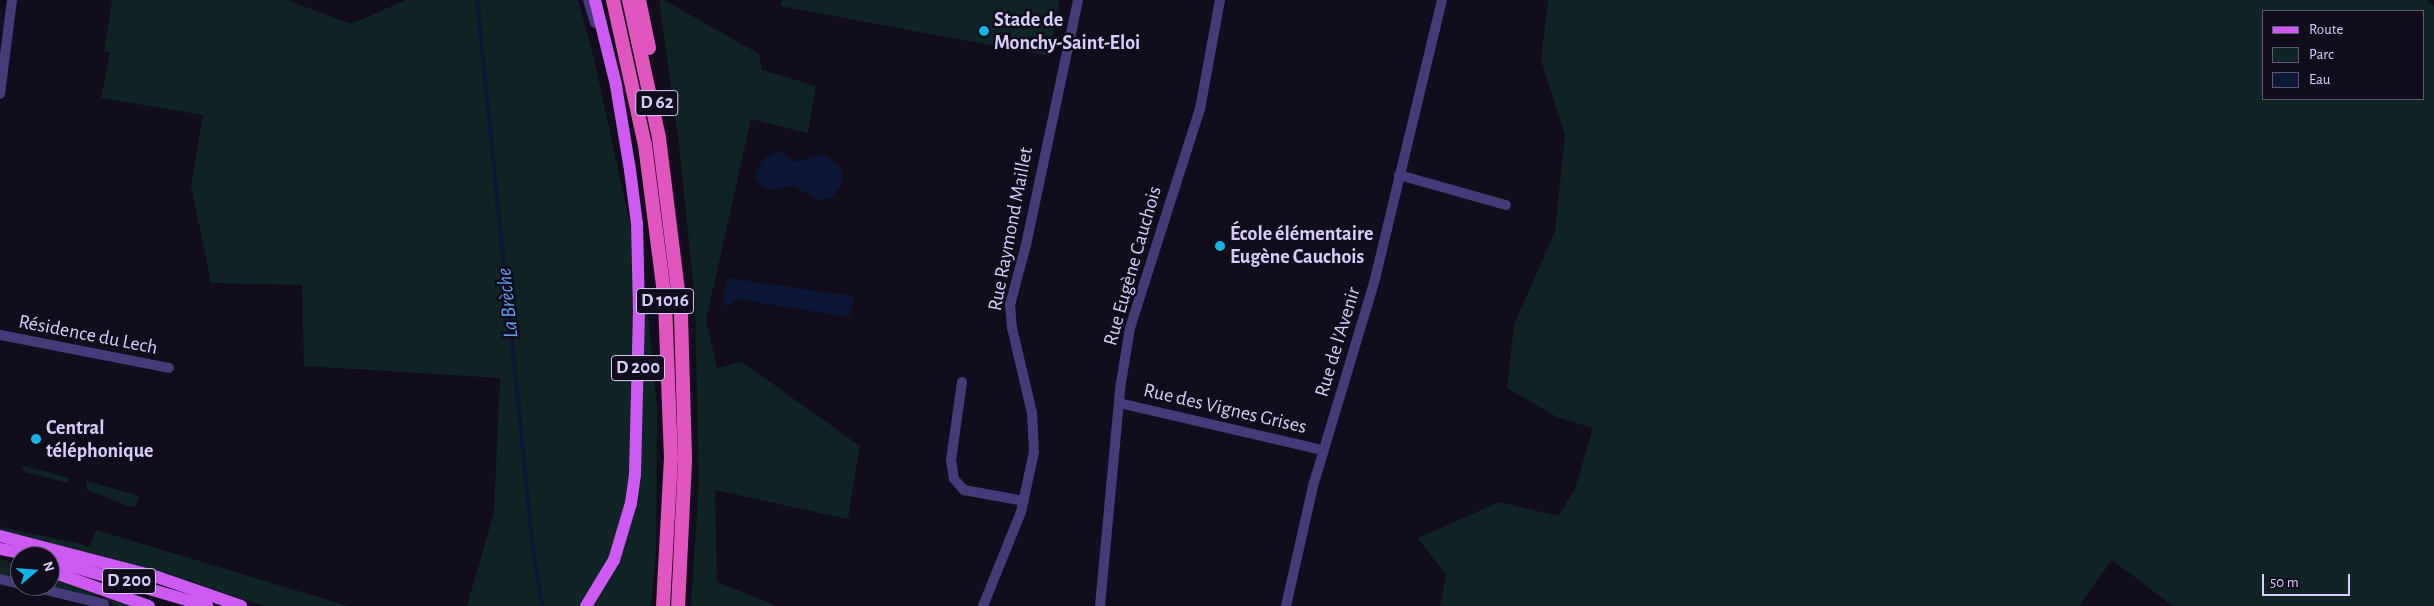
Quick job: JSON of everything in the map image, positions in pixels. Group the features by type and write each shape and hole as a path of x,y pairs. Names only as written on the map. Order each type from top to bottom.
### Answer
{"highway":[{"name":"D 1016","path":"613,0 645,145 665,302 670,458 663,606"},
{"name":"D 1016","path":"629,0 650,94 669,208 681,315 685,408 684,514 678,606"},
{"name":"D 62","path":"639,0 652,65 669,208"}],"main road":[{"name":"D 200","path":"586,606 604,581 620,547 636,474 639,266 633,189 619,103 595,0"},
{"name":"D 200","path":"0,536 148,575 241,606"},
{"name":"D 200","path":"60,563 207,606"},
{"name":"D 200","path":"60,574 149,606"}],"street":[{"path":"0,94 12,0"},
{"path":"588,0 619,103"},
{"name":"Rue Raymond Maillet","path":"983,606 1024,501 1034,452 1034,430 1012,328 1010,305 1078,0"},
{"name":"Rue Eugène Cauchois","path":"1100,606 1119,403 1132,318 1200,109 1212,56 1220,0"},
{"name":"Rue de l'Avenir","path":"1286,606 1323,450 1372,292 1442,0"},
{"path":"1399,175 1506,205"},
{"name":"Résidence du Lech","path":"0,335 169,368"},
{"path":"962,382 951,460 954,479 964,490 1024,501"},
{"name":"Rue des Vignes Grises","path":"1119,403 1323,450"},
{"path":"60,593 104,604"}],"green space":[{"path":"112,0 287,0 351,24 406,0 578,0 593,55 647,302 657,409 656,551 651,606 467,606 494,512 500,378 304,366 302,285 211,283 191,186 203,115 101,98 110,52 104,51"},
{"path":"659,0 664,0 759,54 762,70 816,86 808,133 751,119 706,320 717,368 742,362 860,446 848,519 715,490 717,582 777,606 691,606 699,485 695,302 679,143"},
{"name":"Stade de Monchy-Saint-Eloi","path":"782,0 1060,0 1049,56 780,6"},
{"path":"1548,0 2427,0 2434,6 2434,606 2173,606 2112,560 2079,606 1440,606 1446,575 1418,538 1499,502 1558,516 1575,489 1593,428 1557,417 1507,388 1514,325 1555,231 1565,135 1541,60"},
{"path":"21,465 69,478 68,483 25,472"},
{"path":"87,481 139,496 136,506 130,507 86,489"},
{"path":"0,527 90,546 96,530 348,606 264,606 154,570 0,532"},
{"path":"0,559 10,562 10,577 0,575"},
{"path":"60,578 137,606 115,606 99,594 97,598 60,589"}],"water":[{"path":"778,151 795,162 822,154 830,158 841,169 841,186 831,198 820,200 792,185 778,190 767,189 755,179 758,166 766,157"},
{"path":"728,278 853,296 851,313 848,317 738,299 726,307 723,297"}],"waterway":[{"name":"La Brèche","path":"477,0 532,540 542,606"}],"place":[{"name":"Stade de Monchy-Saint-Eloi","path":"984,31"},
{"name":"École élémentaire Eugène Cauchois","path":"1220,246"},
{"name":"Central téléphonique","path":"36,439"}]}
